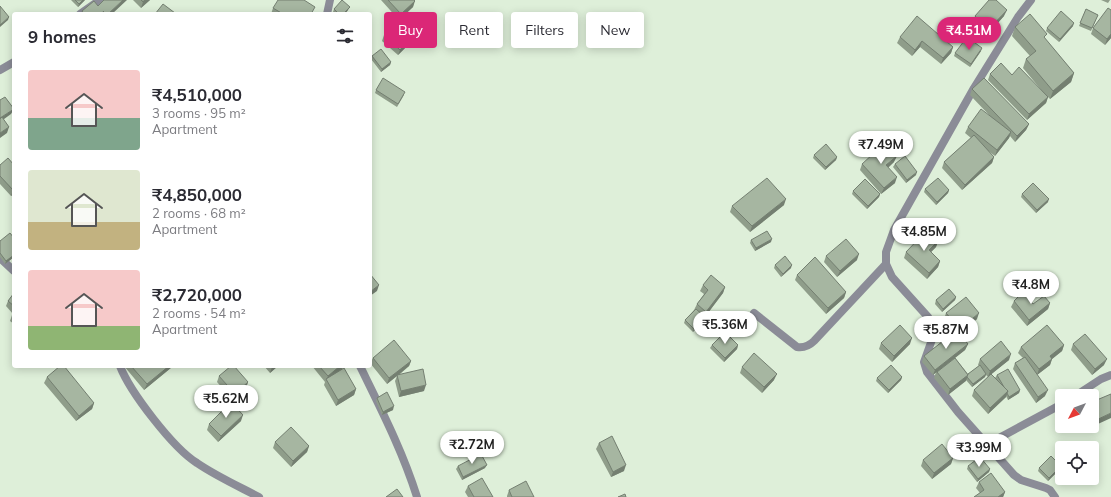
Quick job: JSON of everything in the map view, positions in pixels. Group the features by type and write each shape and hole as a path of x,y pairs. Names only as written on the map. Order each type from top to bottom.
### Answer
{"street":[{"path":"83,12 100,0"},
{"path":"327,12 330,0"},
{"path":"1031,0 1018,17 974,88 894,230 886,252 886,264 892,277 928,317 933,326 934,334 924,362 927,372 958,412 1014,475 1021,480 1050,490 1054,497"},
{"path":"0,70 12,63"},
{"path":"0,258 12,268"},
{"path":"754,313 797,347 803,348 810,345 814,341 886,264"},
{"path":"121,368 124,377 151,415 178,448 197,463 259,497"},
{"path":"361,368 408,470 417,497"},
{"path":"1086,389 1101,379 1111,375"},
{"path":"986,445 1055,408"}],"building":[{"path":"75,0 83,0 79,4"},
{"path":"104,0 123,0 110,12 82,11 94,1 98,6"},
{"path":"278,0 304,0 315,7 312,12 280,12 273,8"},
{"path":"342,0 350,7 345,12 337,12 334,9"},
{"path":"388,0 415,1 403,12 399,12"},
{"path":"989,0 996,0 1007,10 989,29 975,16"},
{"path":"163,4 174,12 157,12"},
{"path":"0,6 9,17 0,25"},
{"path":"1108,8 1111,10 1111,34 1107,39 1093,28"},
{"path":"1086,9 1098,15 1092,28 1080,23"},
{"path":"1061,11 1074,23 1060,39 1047,28"},
{"path":"1030,14 1047,34 1044,37 1074,73 1053,91 1026,59 1036,51 1015,27"},
{"path":"917,16 953,47 943,58 922,41 915,50 900,37"},
{"path":"967,37 982,48 971,64 955,53"},
{"path":"381,49 391,62 382,69 372,56"},
{"path":"1001,63 1012,75 1019,67 1048,97 1029,114 990,74"},
{"path":"383,78 405,92 398,104 376,90"},
{"path":"984,78 1029,124 1017,136 972,89"},
{"path":"5,97 12,106 12,110 0,118 0,100"},
{"path":"981,109 1011,132 997,150 968,127"},
{"path":"2,117 9,127 0,133 0,119"},
{"path":"974,135 994,157 965,185 944,162"},
{"path":"885,143 897,156 886,165 897,177 884,188 862,164"},
{"path":"826,144 837,157 826,167 814,155"},
{"path":"905,156 917,172 907,180 895,164"},
{"path":"8,158 12,163 12,189 0,176 0,165"},
{"path":"767,178 786,199 752,226 732,206"},
{"path":"938,178 949,190 937,202 925,189"},
{"path":"865,179 880,194 868,206 853,191"},
{"path":"1033,183 1049,199 1037,210 1022,194"},
{"path":"927,230 938,241 929,250 940,261 929,273 906,252"},
{"path":"767,231 772,239 756,248 751,240"},
{"path":"10,233 12,236 12,256 6,261 0,253 0,241"},
{"path":"846,239 859,254 840,271 826,256"},
{"path":"785,256 792,265 783,274 775,265"},
{"path":"815,257 846,292 828,308 797,275"},
{"path":"711,275 725,287 706,312 697,304 708,290 703,285"},
{"path":"372,276 379,285 372,290"},
{"path":"949,289 956,297 943,309 936,300"},
{"path":"1023,292 1033,304 1044,296 1050,303 1029,320 1014,301"},
{"path":"12,296 12,304 8,301"},
{"path":"966,297 979,313 960,329 946,313"},
{"path":"696,309 705,317 694,329 685,320"},
{"path":"900,325 912,338 894,356 881,343"},
{"path":"1047,325 1064,345 1050,356 1052,359 1039,369 1021,347"},
{"path":"957,330 968,344 935,370 924,356"},
{"path":"725,332 738,345 725,358 712,345"},
{"path":"1085,334 1107,359 1095,369 1073,344"},
{"path":"394,340 411,361 389,378 373,358"},
{"path":"1001,341 1011,354 990,371 980,359"},
{"path":"754,353 777,374 764,387 742,367"},
{"path":"1025,357 1048,390 1038,397 1015,363"},
{"path":"955,358 968,375 950,389 937,372"},
{"path":"891,365 902,377 889,390 877,378"},
{"path":"980,365 986,374 973,384 967,377 968,374"},
{"path":"58,368 66,368 94,403 79,416 47,377"},
{"path":"133,368 167,368 147,384"},
{"path":"229,368 236,368 248,382 235,394 219,376"},
{"path":"321,368 338,368 328,376"},
{"path":"344,368 356,389 338,400 326,379"},
{"path":"423,369 426,385 401,391 397,375"},
{"path":"1008,369 1020,390 1009,397 1007,393 1008,391 997,375"},
{"path":"991,374 1008,391 990,408 974,390"},
{"path":"387,392 394,406 383,412 377,398"},
{"path":"1111,394 1111,413 1099,419 1099,399"},
{"path":"231,402 243,415 221,436 209,424"},
{"path":"291,427 309,446 293,461 275,442"},
{"path":"612,436 626,465 613,472 599,443"},
{"path":"942,444 953,458 934,473 923,460"},
{"path":"481,454 487,465 463,477 458,466"},
{"path":"1051,456 1055,460 1055,472 1049,478 1039,468"},
{"path":"980,457 990,469 978,479 968,466"},
{"path":"991,473 1005,492 998,497 974,497 984,490 979,482"},
{"path":"482,478 493,497 474,497 468,486"},
{"path":"526,481 534,497 512,497 509,490"},
{"path":"397,489 403,497 386,497"},
{"path":"625,494 626,497 618,497"}]}
